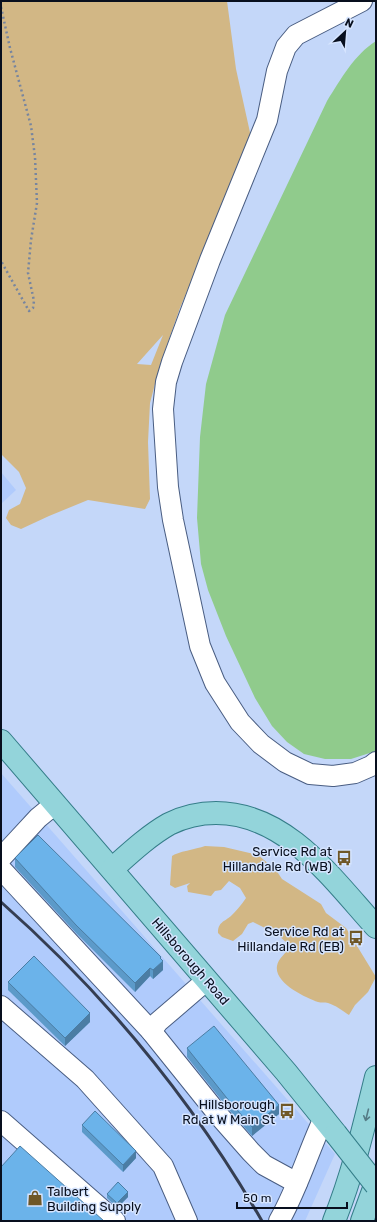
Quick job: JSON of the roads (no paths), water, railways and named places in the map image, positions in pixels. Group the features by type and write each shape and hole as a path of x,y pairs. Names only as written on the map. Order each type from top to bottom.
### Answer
{"main road":[{"name":"Hillsborough Road","path":"1,741 286,1072 376,1184"},
{"path":"112,869 146,839 170,824 180,820 208,813 232,814 251,818 273,828 302,849 324,870 376,927"},
{"path":"334,1221 344,1198 376,1077"},
{"path":"362,1221 376,1184"}],"lane":[{"path":"362,1 296,35 286,47 277,71 267,120 210,260 172,362 166,382 163,409 168,486 173,520 200,646 215,683 240,722 261,744 286,762 310,774 333,776 355,773 371,766 376,762"},
{"path":"1,858 38,818 55,804"},
{"path":"1,869 150,1031 221,1118 251,1152 264,1165 297,1183"},
{"path":"150,1031 158,1022 207,980"},
{"path":"1,1006 85,1079 163,1166 187,1221"},
{"path":"1,1121 115,1221"},
{"path":"279,1221 291,1201 313,1140 330,1126"}],"railway":[{"path":"1,902 76,974 145,1051 207,1133 262,1221"}],"place":[{"name":"Service Rd at Hillandale Rd (WB)","path":"344,858"},
{"name":"Service Rd at Hillandale Rd (EB)","path":"356,938"},
{"name":"Hillsborough Rd at W Main St","path":"287,1111"},
{"name":"Talbert Building Supply","path":"35,1198"}]}
